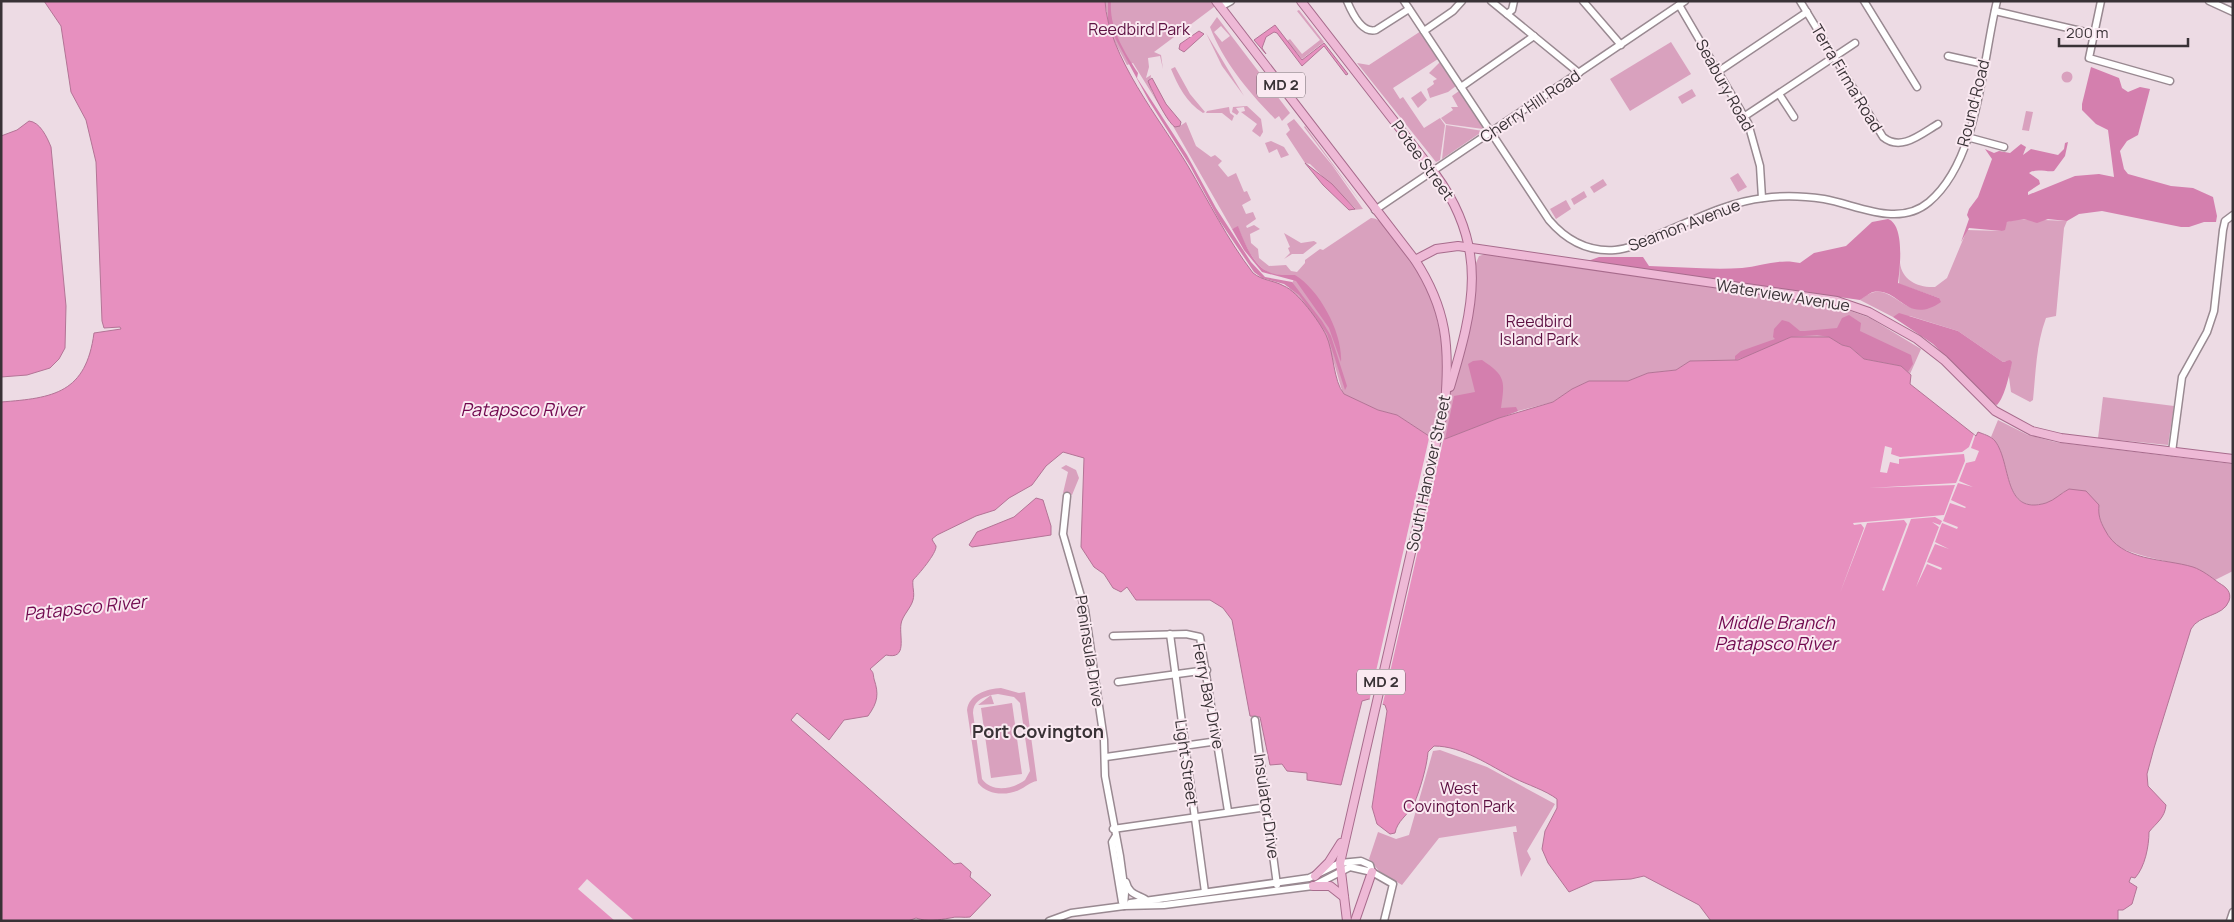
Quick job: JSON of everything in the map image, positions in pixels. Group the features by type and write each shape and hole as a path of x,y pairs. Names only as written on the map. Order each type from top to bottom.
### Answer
{"main road":[{"name":"Potee Street","path":"1301,1 1433,171 1459,211 1471,248 1473,275 1470,305 1458,359 1445,404"},
{"name":"South Hanover Street","path":"1218,4 1415,260 1433,290 1445,327 1448,368 1445,404 1340,863 1347,921"},
{"name":"Waterview Avenue","path":"1415,260 1436,249 1458,246 1837,301 1882,318 1917,339 1944,360 1995,411 2020,426 2061,438 2233,459"},
{"path":"1314,876 1333,857 1345,837"},
{"path":"1355,921 1372,872"},
{"path":"1313,886 1330,886 1344,897"}],"street":[{"path":"1218,4 1231,1"},
{"path":"1347,1 1364,30 1370,32 1409,9"},
{"name":"Seamon Avenue","path":"1404,1 1556,229 1570,240 1589,248 1608,250 1625,248 1722,209 1762,198 1787,196 1813,198 1895,215 1917,210 1934,197"},
{"path":"1452,12 1454,1"},
{"path":"1424,31 1452,12 1462,1"},
{"path":"1491,1 1579,73"},
{"path":"1507,14 1512,10 1514,1"},
{"name":"Terra Firma Road","path":"1800,1 1880,134 1887,141 1902,143 1938,124"},
{"path":"1864,1 1917,87"},
{"name":"Round Road","path":"1934,197 1950,177 1967,137 1997,1"},
{"path":"2101,1 2089,58 2170,82"},
{"path":"2209,1 2233,12"},
{"path":"1585,2 1621,45"},
{"name":"Cherry Hill Road","path":"1375,210 1682,3"},
{"name":"Seabury Road","path":"1682,3 1745,116 1758,154 1762,198"},
{"path":"1995,11 2094,34"},
{"path":"1719,71 1807,12"},
{"path":"1461,87 1534,36"},
{"path":"1745,116 1855,43"},
{"path":"1948,56 1984,64"},
{"path":"1778,94 1794,117"},
{"path":"1967,137 2004,147"},
{"path":"2172,452 2181,382 2212,318 2223,230 2230,216"},
{"name":"Peninsula Drive","path":"1067,496 1063,534 1084,601 1106,757 1106,776 1113,829 1120,856 1124,906"},
{"name":"Ferry Bay Drive","path":"1113,636 1170,634 1200,637 1208,670 1228,811"},
{"name":"Light Street","path":"1170,634 1205,892"},
{"path":"1118,682 1208,670"},
{"name":"Insulator Drive","path":"1255,720 1278,891"},
{"path":"1106,757 1218,741"},
{"path":"1113,829 1228,811 1267,807"},
{"name":"Peninsula Drive","path":"1115,837 1113,849 1124,906"},
{"path":"1120,856 1124,863 1128,890 1132,894 1146,900"},
{"path":"1124,906 1146,900 1314,876 1340,863 1361,861 1370,865 1372,872"},
{"path":"1049,921 1071,913 1124,906 1164,905 1313,886 1355,867 1372,872 1393,884 1384,921"},
{"path":"2230,921 2233,912"}],"green space":[{"name":"Reedbird Park","path":"1105,1 1222,1 1154,52 1161,55 1163,69 1160,56 1148,58 1149,67 1146,78 1151,75 1151,89 1169,121 1133,63 1127,65 1110,33"},
{"path":"1299,10 1324,42 1302,59 1287,41 1290,39 1302,54 1320,40 1297,11"},
{"path":"1217,17 1290,113 1282,121 1279,116 1275,119 1238,76 1222,53 1210,27","holes":["1221,26 1230,36 1222,42 1214,32"]},
{"path":"1421,31 1438,59 1393,88 1400,99 1403,97 1424,128 1440,118 1445,125 1440,160 1436,162 1357,63 1369,65"},
{"path":"1206,33 1244,96 1222,66"},
{"path":"1671,42 1691,74 1630,111 1610,79"},
{"path":"1440,62 1456,86 1448,92 1430,98 1427,89 1437,79 1429,73"},
{"path":"1175,67 1190,94 1205,112 1203,113 1197,109 1183,93 1171,69"},
{"path":"2065,72 2069,72 2072,77 2071,81 2065,82 2062,79 2062,75"},
{"path":"1692,89 1696,96 1682,104 1678,97"},
{"path":"1421,91 1427,100 1418,108 1411,98"},
{"path":"1459,91 1483,129 1446,124 1441,118 1453,110 1451,107 1458,107 1452,96"},
{"path":"1247,106 1261,119 1263,132 1260,137 1252,131 1257,124 1241,112 1245,111 1244,107 1236,108 1239,112 1237,115 1232,112 1233,107"},
{"path":"1229,107 1230,113 1234,116 1232,121 1222,113 1206,113 1207,111"},
{"path":"2026,111 2033,112 2029,131 2022,130"},
{"path":"1294,119 1332,165 1363,209 1353,210 1355,208 1310,164 1305,163 1286,134 1290,130 1287,124"},
{"name":"Reedbird Island Park","path":"1186,122 1196,146 1211,157 1215,155 1222,161 1218,165 1228,177 1236,173 1244,192 1247,191 1251,200 1242,205 1246,214 1253,212 1256,219 1246,226 1247,228 1254,225 1260,229 1250,234 1251,243 1258,249 1259,258 1269,266 1286,265 1291,271 1297,272 1305,263 1305,260 1320,249 1323,250 1371,218 1381,222 1417,271 1432,303 1441,336 1444,377 1456,379 1474,308 1476,263 1479,256 1485,254 1831,304 1870,318 1921,349 1910,374 1901,366 1880,361 1846,345 1791,337 1738,360 1690,361 1676,370 1648,373 1628,381 1589,381 1572,389 1553,402 1518,411 1445,439 1429,436 1397,415 1378,410 1343,394 1334,363 1307,309 1289,288 1296,276 1276,275 1261,267 1251,255 1238,227 1232,229 1173,126 1180,126"},
{"path":"1446,125 1483,131 1442,159"},
{"path":"1305,126 1365,208 1304,127"},
{"path":"1271,141 1284,147 1289,155 1281,158 1277,149 1269,153 1265,143"},
{"path":"1738,173 1747,187 1738,192 1730,178"},
{"path":"1603,179 1607,185 1594,193 1590,187"},
{"path":"1584,191 1587,197 1574,205 1571,199"},
{"path":"1566,200 1571,209 1556,219 1550,209"},
{"path":"2018,219 2067,221 2064,228 2056,316 2046,318 2040,338 2033,400 2030,402 2011,392 2008,370 2011,367 2006,361 2003,362 1958,331 1910,316 1893,317 1860,300 1871,293 1880,292 1890,295 1913,308 1939,298 1899,284 1900,263 1904,274 1912,282 1923,286 1935,287 1947,278 1967,230 2002,231 2007,222"},
{"path":"1284,233 1301,243 1314,241 1317,243 1303,254 1292,254 1284,259 1290,253 1288,248 1290,247"},
{"path":"2103,397 2174,406 2168,445 2098,438"},
{"path":"1998,420 2028,435 2055,442 2233,464 2233,571 2215,580 2192,568 2141,555 2117,546 2107,536 2096,511 2069,489 2046,503 2031,505 2021,501 2014,493 1998,446 1991,437"},
{"path":"1066,465 1076,470 1079,478 1072,495 1063,493 1068,472 1061,468"},
{"path":"1001,688 1019,693 1025,692 1037,781 1014,792 1003,794 986,790 978,783 967,710 968,705 975,696 985,691","holes":["998,694 1014,697 1020,703 1030,771 1025,780 1015,786 1003,788 991,786 982,779 973,713 974,706 978,701 987,696"]},
{"path":"991,695 994,704 978,705"},
{"path":"1012,703 1022,774 991,778 981,708"},
{"name":"West Covington Park","path":"1440,750 1487,767 1555,804 1527,851 1531,859 1521,877 1513,832 1517,832 1516,826 1439,838 1402,885 1379,871 1369,859 1378,832 1396,839 1409,835 1433,751"}],"shaded area":[{"path":"1108,1 1111,1 1112,21 1118,39 1138,73 1137,78 1187,155 1216,208 1251,262 1265,277 1292,282 1322,321 1331,336 1347,386 1345,390 1327,334 1299,295 1284,284 1262,278 1254,272 1219,220 1190,166 1149,101 1108,25"},
{"path":"2091,67 2119,78 2122,88 2128,92 2140,87 2150,89 2138,135 2127,141 2120,151 2124,169 2128,174 2171,186 2193,188 2213,197 2217,216 2216,222 2204,222 2189,227 2181,227 2102,211 2079,214 2067,221 2048,219 2037,223 2024,219 2007,222 2005,230 2002,231 1969,228 1961,242 1969,219 1967,215 1969,209 1978,197 1992,159 1985,149 1994,153 1999,151 2010,153 2021,144 2026,147 2023,155 2031,149 2058,155 2064,149 2065,143 2068,142 2065,156 2054,171 2038,170 2029,173 2039,180 2040,184 2028,192 2028,195 2075,176 2099,174 2114,177 2108,130 2096,124 2082,110"},
{"path":"1888,219 1897,229 1899,238 1898,283 1939,298 1941,302 1929,308 1919,310 1911,308 1882,292 1873,292 1860,300 1588,261 1599,257 1643,257 1649,266 1719,269 1742,268 1785,261 1800,263 1814,253 1846,246 1872,222"},
{"path":"1238,226 1254,259 1263,269 1275,274 1295,275 1313,291 1334,326 1341,351 1341,362 1329,328 1296,281 1262,272 1244,250 1232,229"},
{"path":"1899,313 1958,331 2003,362 2010,360 2012,362 2007,384 1997,405 1933,344 1893,317"},
{"path":"1849,315 1861,323 1860,331 1911,355 1913,364 1908,372 1901,366 1864,359 1850,347 1842,345 1829,337 1817,335 1791,337 1735,360 1735,356 1741,351 1775,339 1773,337 1774,329 1782,320 1789,322 1800,331 1805,331 1837,328 1842,318"},
{"path":"1482,360 1496,370 1502,380 1501,408 1516,407 1518,411 1445,439 1454,396 1475,392 1468,364 1473,361"}],"water":[{"name":"Patapsco River","path":"44,1 1105,1 1108,22 1115,43 1125,65 1150,108 1188,166 1227,234 1253,273 1290,289 1302,300 1318,322 1329,342 1338,382 1344,394 1378,410 1397,415 1429,436 1445,439 1499,418 1553,402 1572,389 1589,381 1628,381 1648,373 1676,370 1690,361 1738,360 1791,337 1829,337 1842,345 1850,347 1864,359 1901,366 1911,375 1910,384 1976,436 1978,432 1993,439 2000,451 2010,485 2015,495 2022,502 2032,505 2046,503 2069,489 2086,491 2099,505 2100,518 2105,530 2121,548 2144,557 2193,567 2224,586 2230,595 2226,606 2222,610 2199,621 2191,629 2154,748 2147,774 2148,786 2166,805 2162,817 2149,832 2144,862 2135,878 2131,877 2129,882 2137,887 2132,904 2123,910 2118,910 2118,921 1711,921 1699,905 1644,876 1631,879 1594,881 1569,892 1548,863 1542,849 1545,831 1557,808 1557,799 1466,753 1445,747 1434,746 1428,752 1423,778 1414,804 1398,825 1395,833 1390,834 1377,824 1372,807 1387,711 1385,705 1369,699 1362,701 1341,785 1307,780 1307,773 1287,771 1282,764 1270,765 1260,717 1250,716 1232,620 1223,608 1210,600 1136,600 1127,587 1121,592 1113,588 1104,574 1094,567 1081,547 1084,458 1063,452 1046,466 1032,485 1009,498 995,510 976,516 932,539 936,546 934,554 913,580 913,600 901,624 900,651 893,656 886,655 870,669 873,674 877,694 876,702 868,716 844,720 829,740 797,713 791,720 954,864 961,863 971,872 970,877 991,895 970,917 933,920 916,918 908,921 1,921 1,402 37,398 64,388 75,380 84,369 94,333 121,329 120,327 104,328 102,321 96,162 86,120 71,92 61,26"},
{"path":"1275,25 1302,60 1324,43 1348,74 1346,75 1324,46 1302,66 1277,33 1274,32 1266,37 1262,48 1266,54 1254,40"},
{"path":"1199,31 1204,34 1184,52 1179,49 1180,44"},
{"path":"1152,78 1166,104 1181,122 1180,126 1175,127 1164,113 1148,81"},
{"path":"29,121 40,127 51,147 66,306 65,348 59,359 50,368 27,375 1,377 1,136 17,130"},
{"path":"1305,163 1332,184 1355,209 1349,210 1323,185"},
{"path":"1036,498 1043,500 1051,526 1051,535 972,547 969,545 977,532 1014,517"}],"pier":[{"path":"1430,434 1444,437 1382,707 1369,702"},
{"path":"1974,434 1971,448 1979,451 1975,461 1966,463 1959,481 1973,487 1958,483 1951,500 1966,507 1950,503 1943,521 1958,527 1957,529 1942,523 1935,542 1949,549 1935,544 1927,562 1942,568 1941,570 1927,564 1916,587 1939,527 1932,522 1940,525 1942,521 1935,517 1911,519 1884,591 1882,590 1907,524 1904,520 1867,523 1840,593 1864,528 1861,524 1854,525 1853,523 1944,515 1955,485 1869,488 1956,483 1965,461 1964,454 1899,459 1899,464 1890,462 1887,473 1880,472 1885,446 1892,448 1891,454 1900,457 1962,452 1969,447"},
{"path":"587,879 635,921 615,921 578,889"}],"district":[{"name":"Port Covington","path":"1038,732"}],"water label":[{"name":"Middle Branch Patapsco River","path":"1776,633"}]}
